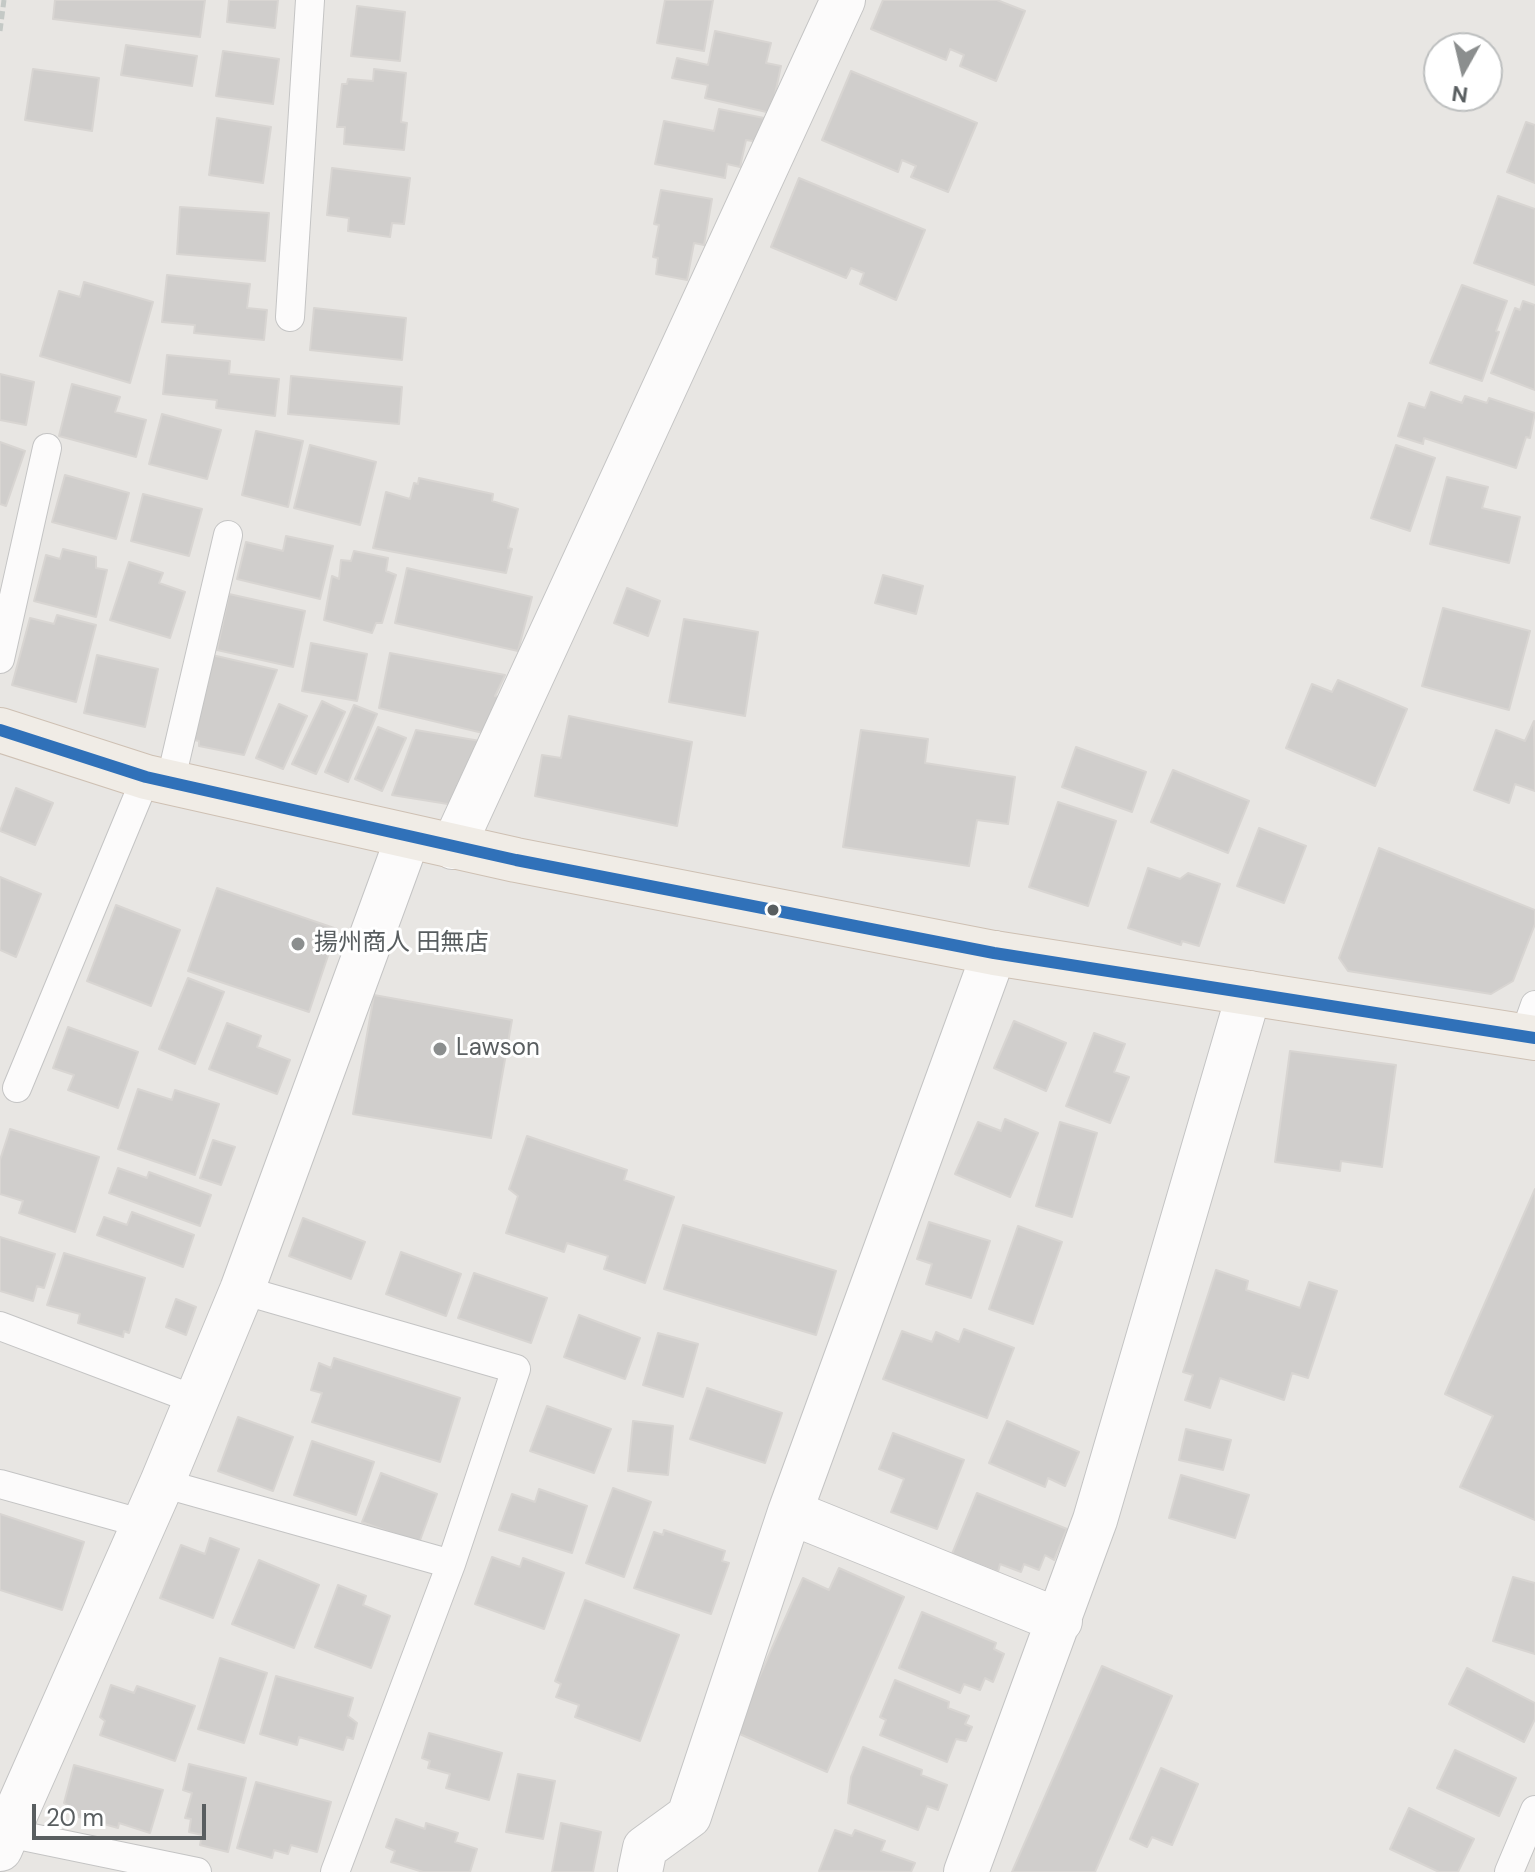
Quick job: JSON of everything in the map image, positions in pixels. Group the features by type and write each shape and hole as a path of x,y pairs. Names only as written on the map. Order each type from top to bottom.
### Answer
{"main road":[{"path":"0,730 158,780 408,837 994,953 1249,993 1531,1027"}],"street":[{"path":"453,847 843,0"},
{"path":"4,1841 162,1483 242,1290 408,837"},
{"path":"640,1872 645,1848 689,1816 790,1512 994,953"},
{"path":"966,1872 1095,1520 1249,993"},
{"path":"790,1512 1060,1621"}],"lane":[{"path":"290,317 310,0"},
{"path":"0,659 47,448"},
{"path":"17,1088 158,780 228,535"},
{"path":"242,1290 516,1369 451,1564 335,1872"},
{"path":"0,1326 196,1400"},
{"path":"162,1483 451,1564"},
{"path":"0,1484 144,1524"},
{"path":"1509,1872 1535,1810"},
{"path":"4,1841 197,1872"}],"path":[{"path":"0,31 4,0"}],"building":[{"path":"55,0 205,0 200,37 53,19"},
{"path":"229,0 278,0 275,28 227,22"},
{"path":"665,0 713,0 704,51 657,43"},
{"path":"883,0 997,0 1025,11 996,81 960,66 964,55 950,49 946,60 871,29"},
{"path":"357,6 405,12 400,61 351,56"},
{"path":"715,31 771,43 766,63 781,66 771,113 705,98 708,85 672,78 677,58 708,65"},
{"path":"126,45 197,56 192,86 121,75"},
{"path":"223,51 279,59 273,104 216,96"},
{"path":"33,69 99,78 92,131 25,120"},
{"path":"374,69 406,73 401,122 407,123 404,150 344,144 345,127 337,127 342,84 347,84 348,79 373,81"},
{"path":"851,71 977,123 948,192 911,177 916,166 902,160 898,172 822,140"},
{"path":"719,109 764,118 759,142 746,140 740,167 727,164 725,178 655,164 664,121 714,131"},
{"path":"217,118 271,127 263,183 209,175"},
{"path":"1526,122 1535,125 1535,183 1507,172"},
{"path":"332,168 410,178 404,224 392,223 390,237 348,231 349,218 327,215"},
{"path":"799,178 925,230 896,300 860,284 864,273 851,268 846,278 771,247"},
{"path":"661,190 712,199 704,245 694,243 687,280 656,274 658,258 653,257 659,225 654,224"},
{"path":"1498,196 1535,209 1535,285 1474,263"},
{"path":"180,207 269,213 265,261 177,254"},
{"path":"167,275 250,284 247,308 267,310 264,340 194,333 195,325 162,322"},
{"path":"84,282 153,302 130,383 40,356 59,291 80,297"},
{"path":"1462,285 1507,301 1482,381 1430,363"},
{"path":"1523,301 1535,305 1535,390 1491,373 1515,308 1520,310"},
{"path":"314,308 406,318 402,360 310,350"},
{"path":"167,355 230,361 229,374 279,379 275,416 216,408 217,400 163,394"},
{"path":"0,374 34,382 26,425 0,420"},
{"path":"291,376 402,387 399,424 288,414"},
{"path":"72,384 120,397 115,412 146,420 136,457 59,436"},
{"path":"1431,392 1462,403 1465,396 1487,403 1489,398 1535,413 1530,438 1526,437 1516,468 1424,438 1423,444 1398,436 1409,403 1425,408"},
{"path":"162,414 221,430 207,479 149,464"},
{"path":"256,431 303,441 288,507 242,495"},
{"path":"0,442 25,451 6,506 0,504"},
{"path":"310,445 376,462 360,525 294,508"},
{"path":"1396,445 1435,458 1410,531 1371,518"},
{"path":"65,475 129,493 116,539 52,522"},
{"path":"1447,477 1488,487 1482,508 1520,517 1509,563 1430,544"},
{"path":"419,478 493,494 492,501 518,509 508,548 512,549 506,573 373,548 386,492 410,499 414,483 418,484"},
{"path":"143,494 202,509 189,556 131,541"},
{"path":"286,536 333,546 320,599 237,579 246,542 283,551"},
{"path":"63,549 96,557 96,568 107,570 96,617 34,601 46,555 60,559"},
{"path":"354,551 388,558 386,571 396,575 382,623 376,623 372,633 324,620 332,576 339,579 341,560 351,561"},
{"path":"129,562 163,573 159,583 185,592 170,638 110,620"},
{"path":"407,568 532,597 518,651 395,623"},
{"path":"883,575 923,586 916,614 875,603"},
{"path":"627,588 660,601 648,636 614,623"},
{"path":"229,594 305,611 293,667 217,650"},
{"path":"1443,608 1530,631 1509,710 1422,686"},
{"path":"57,615 96,625 76,702 12,685 30,618 54,624"},
{"path":"684,619 758,632 745,716 669,702"},
{"path":"311,643 367,654 357,701 302,691"},
{"path":"390,653 505,675 495,696 504,698 487,734 379,708"},
{"path":"97,655 158,669 145,727 84,713"},
{"path":"212,655 277,670 244,755 199,746 199,741 189,739"},
{"path":"1338,680 1407,709 1375,786 1286,748 1312,684 1332,692"},
{"path":"322,701 345,712 316,774 292,764"},
{"path":"279,704 307,716 283,769 256,758"},
{"path":"354,705 377,714 348,782 325,772"},
{"path":"569,716 692,742 677,826 535,796 542,755 561,758"},
{"path":"1534,721 1535,791 1515,784 1509,803 1474,790 1496,730 1525,741"},
{"path":"378,727 406,738 382,791 355,779"},
{"path":"416,730 480,741 454,805 392,795"},
{"path":"861,730 928,739 925,763 1015,777 1008,824 977,820 969,866 843,847"},
{"path":"1076,747 1146,772 1132,812 1062,787"},
{"path":"1173,770 1249,801 1228,853 1151,822"},
{"path":"16,788 53,803 35,845 0,831"},
{"path":"1058,802 1116,821 1088,906 1029,887"},
{"path":"1259,828 1306,846 1284,903 1237,886"},
{"path":"1379,848 1535,910 1535,924 1513,981 1491,994 1348,971 1339,958"},
{"path":"1148,868 1180,879 1188,873 1220,884 1199,946 1182,941 1181,945 1128,928"},
{"path":"0,877 41,894 16,957 0,950"},
{"path":"217,888 337,929 309,1012 188,971"},
{"path":"116,905 180,930 151,1006 87,981"},
{"path":"188,978 224,992 195,1064 159,1049"},
{"path":"374,995 512,1020 491,1138 353,1114"},
{"path":"1014,1021 1066,1043 1046,1091 994,1068"},
{"path":"227,1023 261,1036 257,1047 290,1060 277,1094 209,1069"},
{"path":"68,1027 138,1052 118,1108 68,1090 74,1075 53,1068"},
{"path":"1094,1033 1125,1044 1114,1072 1129,1077 1110,1123 1066,1106"},
{"path":"1290,1051 1396,1065 1382,1167 1341,1161 1340,1171 1275,1162"},
{"path":"138,1089 172,1100 175,1090 219,1104 195,1175 118,1149"},
{"path":"1005,1119 1038,1133 1010,1197 955,1174 978,1122 1001,1131"},
{"path":"1060,1122 1097,1133 1072,1217 1036,1206"},
{"path":"10,1129 99,1157 75,1232 19,1213 23,1201 0,1194 0,1160"},
{"path":"527,1136 627,1170 624,1180 674,1197 645,1283 604,1269 608,1256 567,1243 564,1252 506,1233 518,1196 509,1189"},
{"path":"213,1140 235,1147 221,1185 200,1178"},
{"path":"118,1168 147,1178 149,1172 211,1195 200,1226 109,1193"},
{"path":"1535,1189 1535,1520 1460,1487 1493,1416 1445,1394"},
{"path":"132,1212 194,1235 183,1267 97,1235 104,1217 127,1225"},
{"path":"303,1218 365,1242 351,1279 289,1256"},
{"path":"929,1222 990,1241 971,1298 926,1284 932,1264 917,1259"},
{"path":"683,1225 836,1271 816,1335 664,1289"},
{"path":"1018,1226 1062,1242 1033,1324 989,1309"},
{"path":"0,1237 55,1254 44,1288 37,1286 33,1301 0,1291"},
{"path":"401,1252 461,1274 446,1316 386,1294"},
{"path":"64,1253 145,1278 129,1333 124,1331 123,1337 78,1323 80,1314 47,1305"},
{"path":"1216,1270 1248,1281 1246,1290 1300,1308 1309,1282 1337,1291 1308,1378 1292,1373 1284,1400 1220,1378 1210,1408 1185,1400 1193,1375 1183,1372"},
{"path":"474,1273 547,1298 531,1343 458,1318"},
{"path":"176,1299 196,1307 186,1335 166,1327"},
{"path":"579,1315 640,1338 625,1379 564,1357"},
{"path":"964,1329 1014,1348 987,1418 883,1379 902,1331 932,1342 936,1332 959,1342"},
{"path":"658,1333 698,1344 683,1397 643,1385"},
{"path":"334,1358 460,1398 440,1462 312,1422 322,1393 311,1390 319,1363 331,1368"},
{"path":"707,1388 782,1413 765,1463 690,1439"},
{"path":"547,1406 611,1429 594,1473 530,1451"},
{"path":"238,1417 293,1437 273,1491 218,1471"},
{"path":"633,1421 673,1426 668,1475 628,1471"},
{"path":"1007,1421 1079,1452 1065,1486 1048,1478 1045,1487 989,1463"},
{"path":"1186,1429 1231,1440 1223,1470 1179,1460"},
{"path":"893,1433 964,1460 937,1529 891,1512 904,1479 879,1469"},
{"path":"312,1441 374,1462 356,1515 294,1495"},
{"path":"381,1473 437,1494 419,1543 362,1522"},
{"path":"1181,1475 1249,1495 1235,1538 1169,1518"},
{"path":"613,1488 651,1502 624,1577 586,1563"},
{"path":"539,1489 587,1506 572,1553 499,1530 512,1494 535,1502"},
{"path":"977,1493 1067,1529 1054,1560 1045,1555 1039,1570 1024,1564 1021,1572 1000,1564 998,1572 952,1554"},
{"path":"0,1514 84,1542 62,1610 0,1590"},
{"path":"664,1530 725,1551 722,1561 729,1563 711,1614 634,1588 654,1532 663,1535"},
{"path":"210,1538 239,1549 213,1618 160,1598 181,1545 205,1554"},
{"path":"492,1557 520,1567 523,1558 564,1573 544,1629 475,1604"},
{"path":"259,1560 319,1585 294,1648 232,1624"},
{"path":"839,1568 904,1597 827,1772 735,1732 803,1578 829,1590"},
{"path":"1513,1577 1535,1583 1535,1654 1493,1641"},
{"path":"338,1585 366,1596 363,1605 390,1616 371,1668 315,1647"},
{"path":"585,1600 679,1635 640,1741 575,1717 579,1705 556,1697 561,1684 555,1681"},
{"path":"922,1612 996,1643 994,1649 1004,1654 993,1682 985,1678 980,1690 964,1684 960,1693 899,1668"},
{"path":"220,1658 267,1673 244,1743 198,1729"},
{"path":"1102,1666 1172,1696 1095,1872 1012,1872"},
{"path":"1467,1668 1535,1703 1535,1719 1524,1742 1449,1704"},
{"path":"276,1676 353,1698 348,1716 357,1723 353,1739 347,1737 343,1750 299,1737 297,1745 260,1734"},
{"path":"895,1680 949,1702 948,1708 969,1716 965,1724 972,1727 966,1741 956,1739 947,1762 880,1735 886,1720 880,1717"},
{"path":"111,1685 134,1693 137,1686 195,1706 175,1761 100,1735 105,1721 100,1717"},
{"path":"429,1733 502,1753 489,1800 446,1788 450,1774 428,1768 430,1761 422,1758"},
{"path":"863,1747 922,1770 921,1775 947,1785 938,1810 927,1806 918,1830 848,1803 851,1777"},
{"path":"1455,1750 1516,1778 1499,1816 1437,1788"},
{"path":"189,1764 246,1778 228,1852 200,1845 202,1835 189,1832 191,1819 185,1818 192,1793 183,1790"},
{"path":"74,1765 163,1790 150,1833 119,1823 118,1828 75,1816 78,1812 64,1803"},
{"path":"1161,1768 1198,1784 1172,1845 1152,1837 1147,1847 1130,1839"},
{"path":"518,1774 555,1781 543,1839 506,1832"},
{"path":"256,1782 331,1802 317,1852 291,1845 288,1854 274,1850 272,1858 237,1848"},
{"path":"1409,1808 1474,1839 1458,1872 1439,1872 1390,1849"},
{"path":"396,1819 425,1829 426,1823 458,1833 455,1842 477,1849 470,1872 423,1872 391,1862 395,1851 386,1847"},
{"path":"561,1823 601,1832 593,1872 552,1872"},
{"path":"835,1830 852,1836 855,1830 885,1841 881,1851 915,1863 911,1872 819,1871"}],"transit line":[{"path":"0,730 146,777 516,860 994,953 1535,1038"}],"place":[{"name":"揚州商人 田無店","path":"298,944"},
{"name":"Lawson","path":"440,1049"}]}
